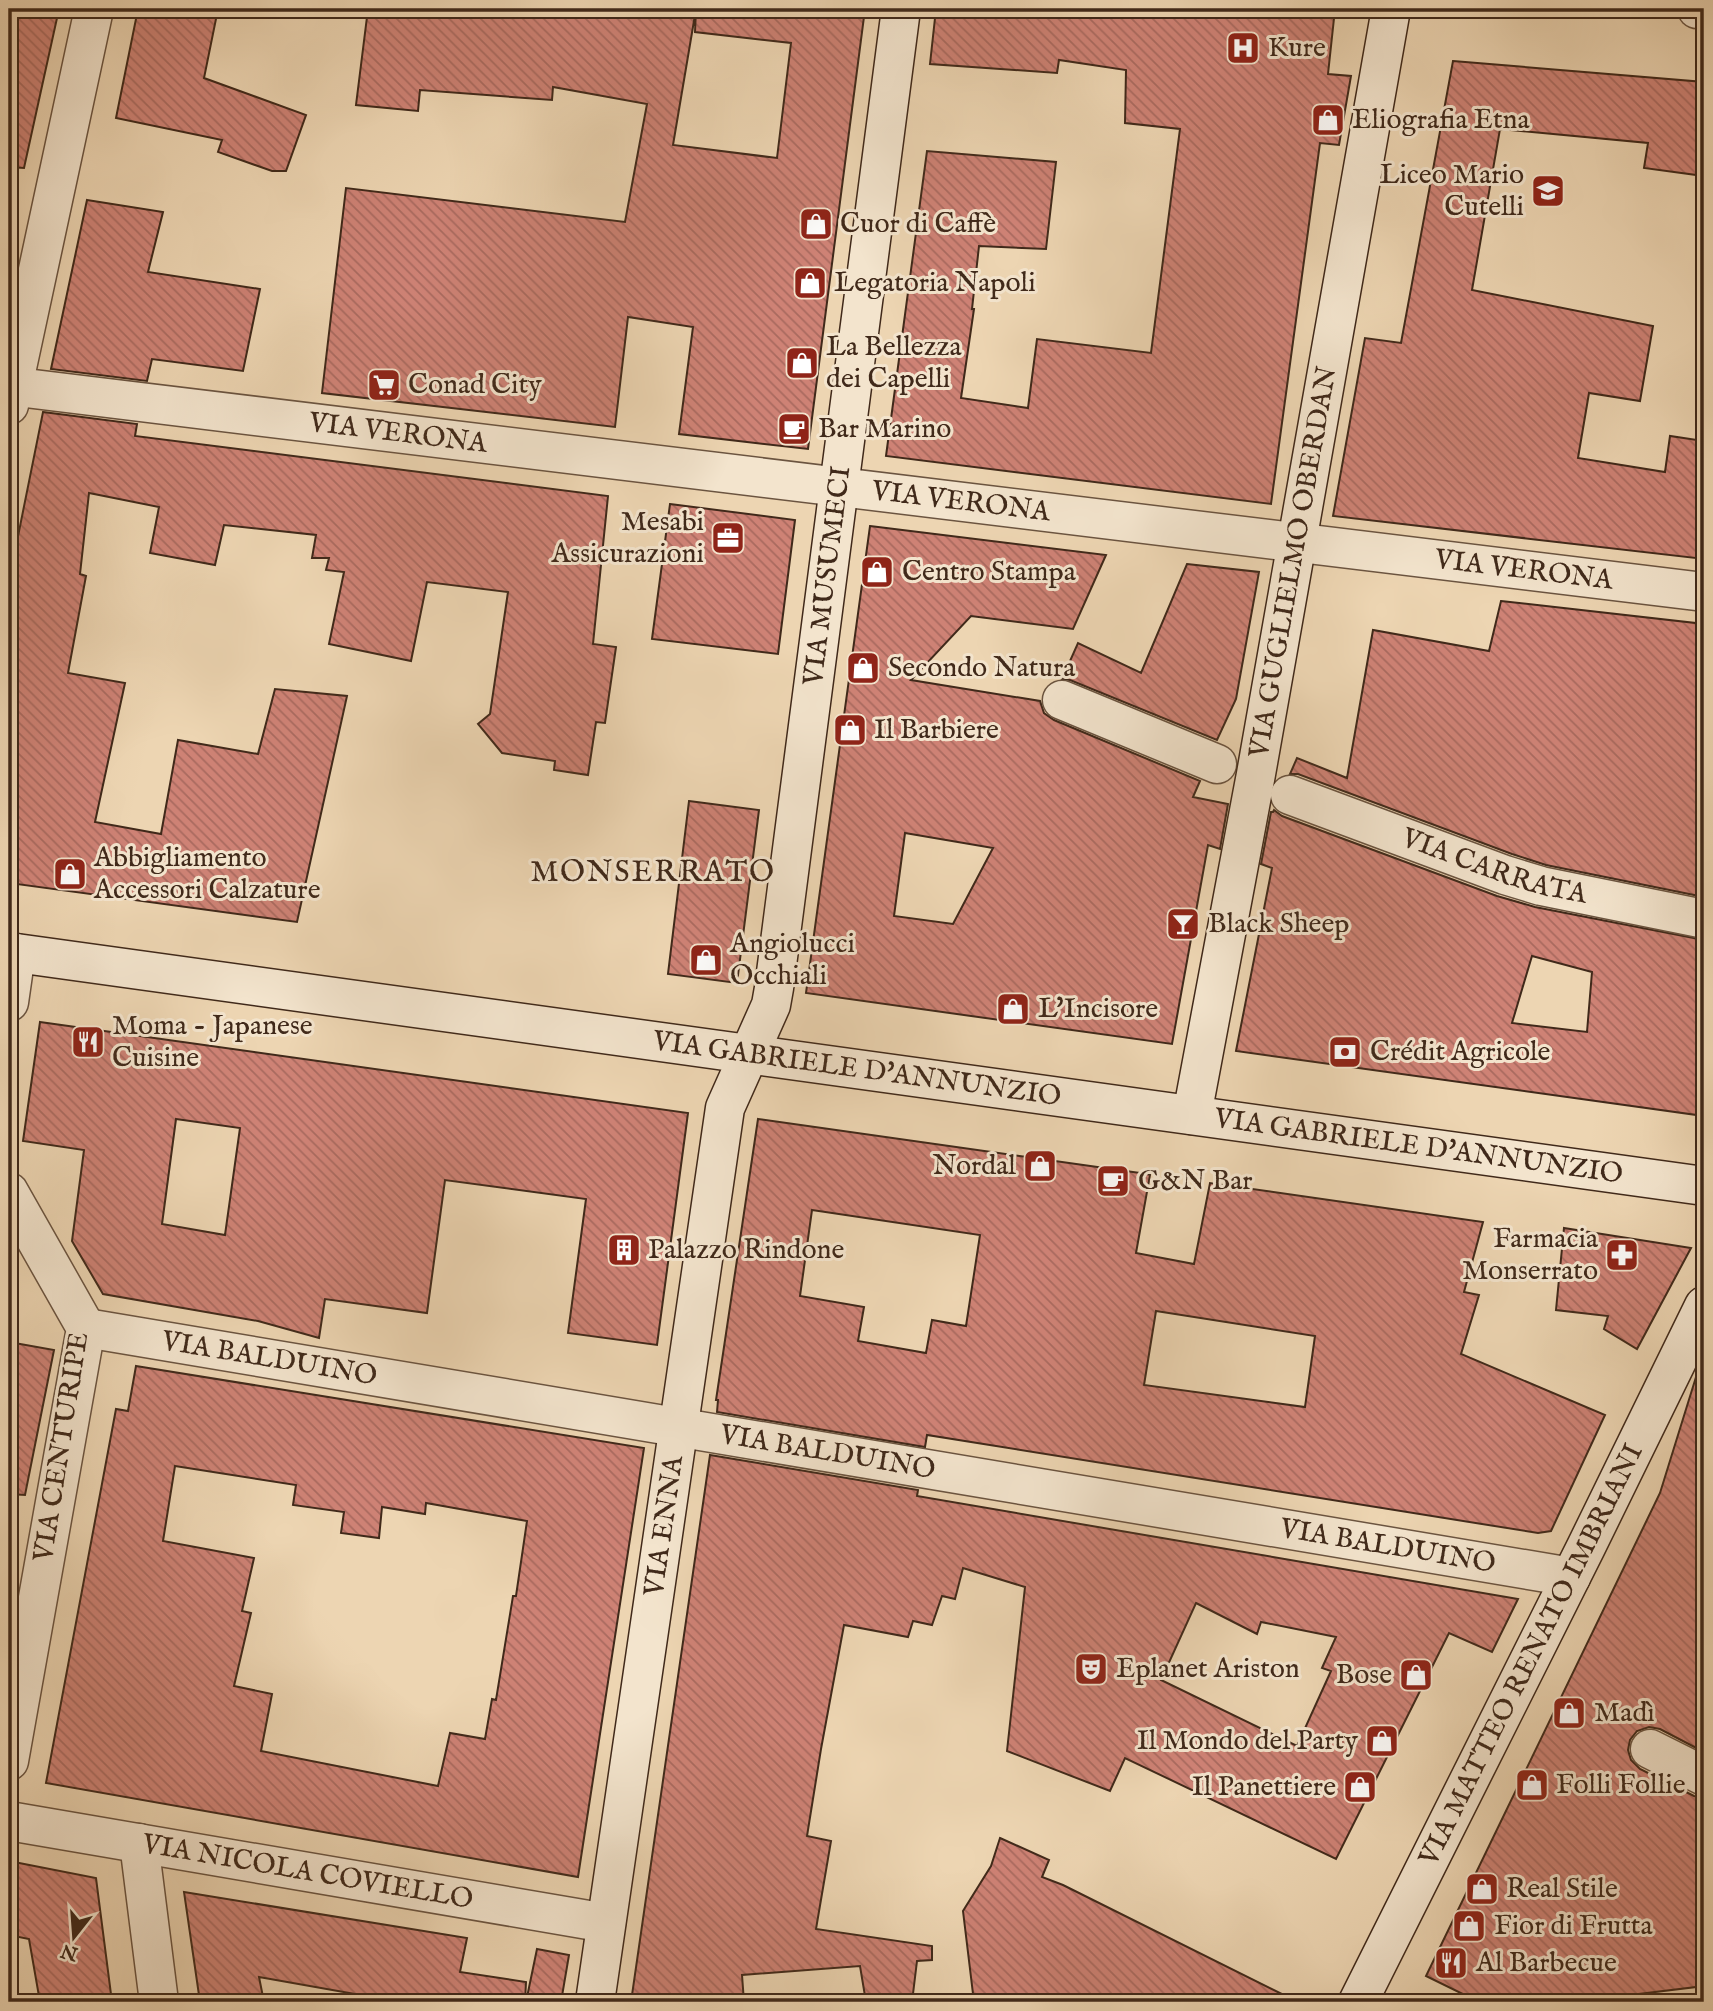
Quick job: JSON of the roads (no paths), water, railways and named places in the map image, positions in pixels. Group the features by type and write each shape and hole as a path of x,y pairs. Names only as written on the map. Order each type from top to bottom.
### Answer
{"street":[{"path":"10,393 94,9"},
{"name":"VIA MUSUMECI","path":"748,1054 771,1005 774,988 901,9"},
{"name":"VIA GUGLIELMO OBERDAN","path":"1192,1115 1256,774 1391,9"},
{"path":"1697,9 1704,9"},
{"name":"VIA VERONA","path":"10,393 839,488 1704,592"},
{"path":"1062,700 1217,764"},
{"name":"VIA CARRATA","path":"1290,795 1541,886 1704,919"},
{"path":"9,1002 12,953"},
{"name":"VIA GABRIELE D'ANNUNZIO","path":"12,953 1704,1186"},
{"name":"VIA ENNA","path":"595,2002 726,1108 748,1054"},
{"name":"VIA CENTURIPE","path":"9,1192 86,1328 9,1761"},
{"name":"VIA MATTEO RENATO IMBRIANI","path":"1358,2002 1704,1306"},
{"name":"VIA BALDUINO","path":"86,1328 1571,1577"},
{"path":"1650,1749 1704,1776"},
{"name":"VIA NICOLA COVIELLO","path":"9,1821 606,1923"},
{"path":"139,1843 159,2002"}],"place":[{"name":"Kure","path":"1243,48"},
{"name":"Eliografia Etna","path":"1328,120"},
{"name":"Liceo Mario Cutelli","path":"1548,191"},
{"name":"Cuor di Caffè","path":"816,224"},
{"name":"Legatoria Napoli","path":"810,283"},
{"name":"La Bellezza dei Capelli","path":"802,363"},
{"name":"Conad City","path":"384,385"},
{"name":"Bar Marino","path":"794,429"},
{"name":"Mesabi Assicurazioni","path":"728,538"},
{"name":"Centro Stampa","path":"877,572"},
{"name":"Secondo Natura","path":"863,668"},
{"name":"Il Barbiere","path":"850,730"},
{"name":"Abbigliamento Accessori Calzature","path":"70,874"},
{"name":"Black Sheep","path":"1183,924"},
{"name":"Angiolucci Occhiali","path":"706,960"},
{"name":"L'Incisore","path":"1013,1009"},
{"name":"Moma - Japanese Cuisine","path":"88,1042"},
{"name":"Crédit Agricole","path":"1345,1052"},
{"name":"Nordal","path":"1040,1166"},
{"name":"G&N Bar","path":"1113,1181"},
{"name":"Palazzo Rindone","path":"624,1250"},
{"name":"Farmacia Monserrato","path":"1622,1255"},
{"name":"Eplanet Ariston","path":"1091,1669"},
{"name":"Bose","path":"1416,1675"},
{"name":"Madì","path":"1569,1713"},
{"name":"Il Mondo del Party","path":"1382,1741"},
{"name":"Folli Follie","path":"1532,1785"},
{"name":"Il Panettiere","path":"1360,1787"},
{"name":"Real Stile","path":"1482,1889"},
{"name":"Fior di Frutta","path":"1469,1926"},
{"name":"Al Barbecue","path":"1451,1963"}],"district":[{"name":"MONSERRATO","path":"653,873"}]}
